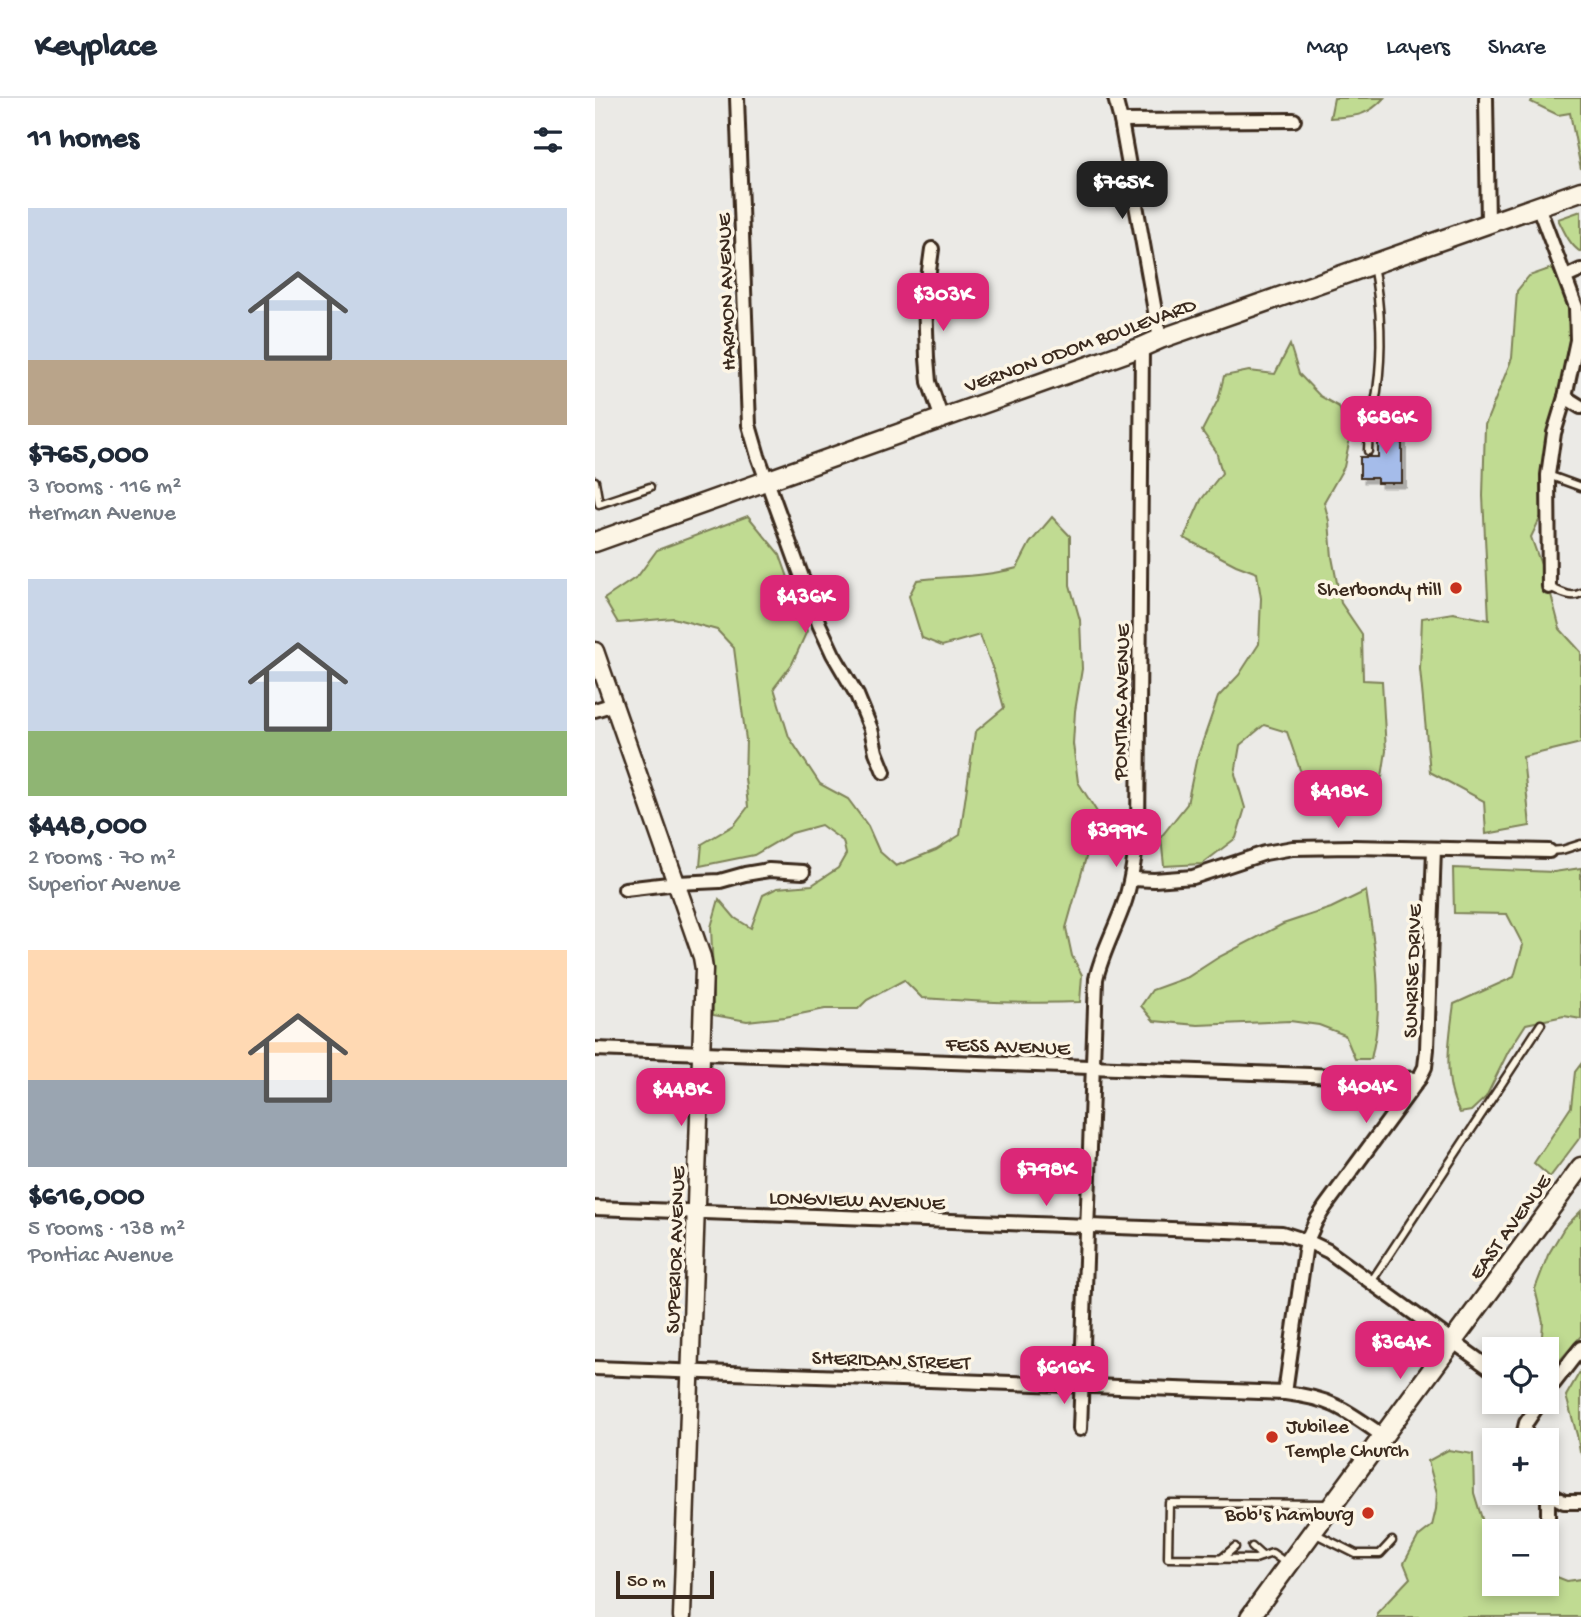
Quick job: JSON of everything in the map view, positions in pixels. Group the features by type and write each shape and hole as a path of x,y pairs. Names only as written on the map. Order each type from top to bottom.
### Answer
{"main road":[{"name":"VERNON ODOM BOULEVARD","path":"595,542 1581,191"},
{"name":"EAST AVENUE","path":"1250,1617 1581,1167"}],"street":[{"name":"HARMON AVENUE","path":"737,98 749,425 819,624 857,695 884,772"},
{"path":"1115,98 1160,339"},
{"path":"1486,98 1488,223"},
{"path":"1121,121 1294,120"},
{"path":"1538,206 1576,307 1577,341 1554,433 1548,475 1549,587"},
{"path":"932,249 925,300 927,358 929,382 942,419"},
{"path":"1566,277 1581,270"},
{"name":"PONTIAC AVENUE","path":"1080,1429 1096,979 1131,879 1137,836 1142,347"},
{"path":"1565,397 1581,407"},
{"name":"SUPERIOR AVENUE","path":"595,651 677,883 704,969 682,1617"},
{"path":"595,710 614,704"},
{"path":"1131,879 1193,877 1265,853 1293,848 1549,851"},
{"name":"SUNRISE DRIVE","path":"1285,1393 1307,1241 1325,1207 1425,1067 1434,849"},
{"path":"625,889 720,881 769,870 803,872"},
{"name":"FESS AVENUE","path":"595,1049 1419,1079"},
{"name":"LONGVIEW AVENUE","path":"595,1209 1282,1234 1307,1241 1328,1251 1482,1362"},
{"path":"1559,1376 1581,1348"},
{"name":"SHERIDAN STREET","path":"595,1368 1285,1393 1308,1395 1333,1404 1383,1436"},
{"path":"1559,1499 1581,1502"}],"lane":[{"path":"1368,451 1368,433 1377,392 1381,351 1380,299 1373,263"},
{"path":"1548,475 1581,487"},
{"path":"595,481 600,504 650,487"},
{"path":"1549,587 1569,595 1581,593"},
{"path":"1549,851 1581,844"},
{"path":"1371,1282 1541,1024"},
{"path":"1289,1564 1272,1553 1255,1559 1168,1558 1169,1503 1334,1504"},
{"path":"1313,1532 1356,1554 1380,1554 1392,1541"},
{"path":"1221,1559 1235,1547"},
{"path":"1252,1548 1262,1556"}],"green space":[{"path":"1334,98 1384,98 1366,112 1330,118"},
{"path":"1533,98 1581,98 1581,169 1570,113 1558,115 1531,102"},
{"path":"1581,211 1581,252 1570,242 1558,219"},
{"path":"1552,268 1568,299 1570,336 1560,387 1565,397 1548,502 1531,537 1549,587 1560,629 1581,652 1581,743 1523,757 1530,826 1486,834 1484,801 1430,772 1420,669 1422,618 1453,613 1489,620 1483,496 1485,425 1512,358 1517,291 1529,276"},
{"path":"1290,345 1299,374 1320,396 1339,407 1350,438 1344,467 1324,502 1341,603 1362,634 1363,680 1382,681 1386,751 1382,777 1346,784 1312,782 1300,770 1287,732 1264,725 1240,745 1235,774 1245,808 1236,838 1202,864 1164,866 1161,837 1187,804 1196,761 1218,697 1239,675 1259,644 1261,598 1257,573 1184,538 1201,500 1222,473 1216,451 1202,431 1218,400 1224,376 1249,371 1275,374"},
{"path":"748,516 780,555 807,631 792,664 774,688 789,737 820,784 848,799 868,826 879,851 896,866 936,850 960,835 975,732 1004,708 980,635 942,646 922,638 909,596 917,580 980,575 1017,568 1030,543 1052,517 1070,536 1070,585 1080,620 1082,669 1073,744 1078,782 1104,823 1087,854 1066,928 1072,956 1082,975 1080,1002 922,998 904,980 867,1000 858,1009 825,1009 747,1021 713,1015 711,927 719,899 735,918 751,928 763,895 777,888 812,885 838,868 846,854 843,841 821,825 792,833 754,855 700,866 702,844 734,825 748,807 745,778 746,740 734,648 717,630 673,618 618,623 604,599 638,576 657,550"},
{"path":"1453,868 1554,872 1581,868 1581,1019 1564,1016 1526,1024 1508,1052 1486,1097 1471,1111 1460,1113 1451,1088 1448,1060 1454,1004 1514,977 1523,945 1507,914 1454,913"},
{"path":"1366,891 1378,997 1371,1059 1355,1059 1345,1035 1319,1025 1290,1021 1198,1025 1154,1021 1141,1006 1152,990 1188,977 1219,957 1283,924 1331,908"},
{"path":"1581,1064 1581,1136 1550,1177 1534,1163 1571,1107 1575,1072"},
{"path":"1581,1211 1581,1336 1559,1362 1559,1337 1542,1337 1543,1322 1535,1289 1548,1255 1564,1228"},
{"path":"1581,1370 1581,1453 1566,1396"},
{"path":"1448,1450 1473,1454 1474,1493 1482,1519 1482,1596 1559,1596 1559,1578 1567,1581 1581,1579 1581,1617 1377,1617 1377,1613 1410,1578 1404,1563 1418,1537 1432,1526 1437,1493 1428,1461"}],"building":[{"path":"1378,423 1402,423 1402,483 1377,483 1377,478 1360,478 1360,457 1378,457"}],"place":[{"name":"Sherbondy Hill","path":"1456,588"},
{"name":"Jubilee Temple Church","path":"1272,1437"},
{"name":"Bob's hamburg","path":"1368,1513"}]}
